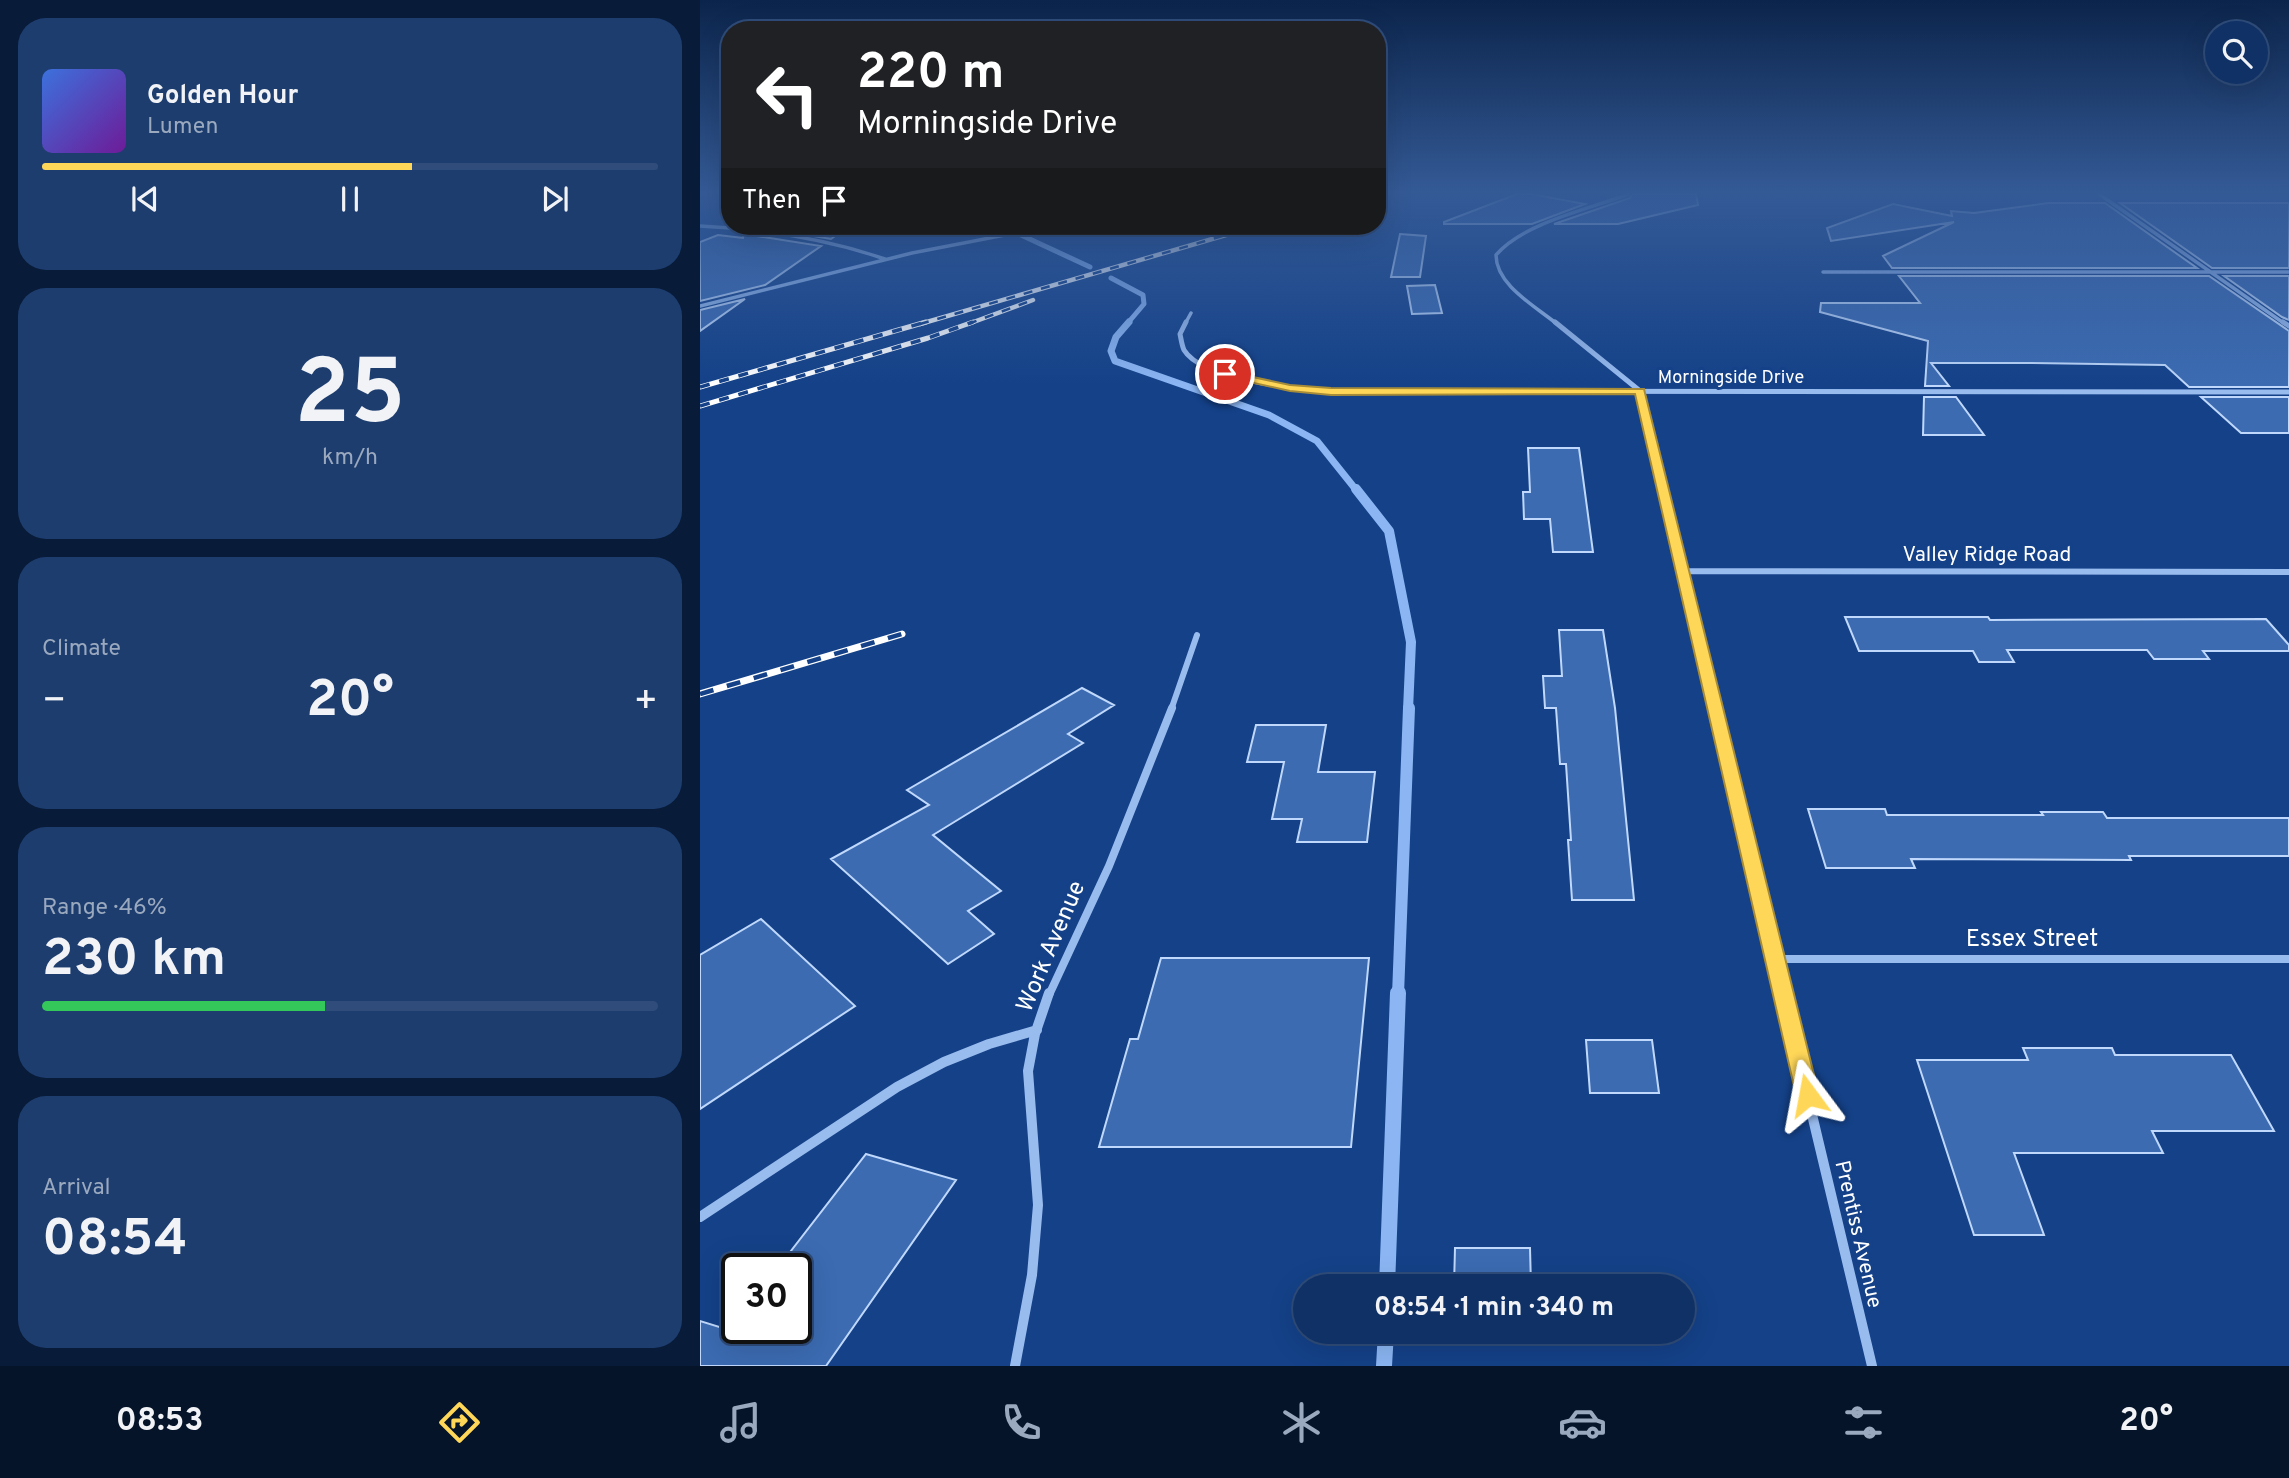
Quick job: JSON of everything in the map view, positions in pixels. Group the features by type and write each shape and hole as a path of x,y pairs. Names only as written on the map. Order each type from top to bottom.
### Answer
{"street":[{"path":"879,258 886,260"},
{"path":"700,306 896,258"},
{"path":"1496,258 1494,262 1500,276 1507,283 1640,391"},
{"path":"2191,258 2289,326"},
{"path":"1822,272 2289,272"},
{"name":"Morningside Drive","path":"1191,313 1181,324 1178,335 1181,347 1190,358 1225,374 1278,386 1374,392 2289,392"},
{"name":"Prentiss Avenue","path":"1640,391 1872,1366"},
{"name":"Valley Ridge Road","path":"1684,571 2289,572"},
{"name":"Work Avenue","path":"700,1217 897,1087 944,1062 989,1044 1037,1030 1043,1008 1095,897 1184,676 1197,635"},
{"name":"Essex Street","path":"1775,959 2289,959"},
{"path":"1015,1366 1030,1295 1037,1235 1038,1180 1029,1106 1029,1057 1037,1030"}],"building":[{"path":"700,258 804,258 765,285 700,301"},
{"path":"1395,258 1423,258 1420,277 1391,277"},
{"path":"1884,258 2182,258 2197,268 1892,268"},
{"path":"2197,258 2289,258 2289,268 2212,268"},
{"path":"1899,276 2209,276 2289,331 2289,387 2189,387 2165,365 2029,363 1931,363 1949,386 1925,386 1928,341 1820,312 1821,303 1920,303"},
{"path":"2224,276 2289,276 2289,320 2282,317"},
{"path":"1435,285 1442,313 1412,314 1407,286"},
{"path":"745,299 700,331 700,310"},
{"path":"1924,397 1956,397 1984,435 1923,435"},
{"path":"2201,397 2289,397 2289,433 2241,433"},
{"path":"1528,448 1579,448 1593,552 1553,552 1550,519 1524,519 1523,492 1530,492"},
{"path":"1845,617 1988,617 1990,620 2266,619 2289,645 2289,651 2203,651 2209,659 2154,659 2147,650 2007,650 2014,662 1979,662 1973,651 1859,651"},
{"path":"1559,630 1603,630 1615,708 1634,900 1572,900 1566,764 1560,764 1556,708 1545,708 1543,676 1562,676"},
{"path":"1082,688 1114,705 1068,734 1083,743 933,835 1001,891 968,911 994,934 948,964 831,859 929,805 907,790"},
{"path":"1256,725 1326,725 1318,772 1375,772 1367,842 1297,842 1302,819 1272,819 1284,762 1247,762"},
{"path":"1808,809 1885,809 1887,815 2043,815 2041,812 2103,812 2107,818 2289,818 2289,856 2129,856 2131,860 1911,859 1915,868 1826,868"},
{"path":"761,919 855,1006 700,1109 700,955"},
{"path":"1161,958 1369,958 1351,1147 1099,1147 1130,1039 1138,1039"},
{"path":"1586,1040 1652,1040 1659,1093 1590,1093"},
{"path":"2023,1048 2112,1048 2115,1055 2231,1055 2274,1131 2152,1131 2163,1153 2014,1153 2044,1235 1974,1235 1917,1060 2028,1060"},
{"path":"866,1154 956,1180 826,1366 700,1366 700,1321 721,1328 721,1344 812,1344 812,1253 789,1253"},
{"path":"1455,1248 1530,1248 1531,1274 1454,1274"}],"waterway":[{"path":"1070,258 1090,267"},
{"path":"1111,278 1143,295 1144,304 1127,324"},
{"path":"1129,322 1116,337 1111,351 1115,361 1269,415 1317,441 1357,491"},
{"path":"1356,489 1389,531 1411,642 1408,710"},
{"path":"1398,995 1409,708"},
{"path":"1387,1274 1398,993"},
{"path":"1384,1366 1385,1344"}],"railway":[{"path":"920,324 1148,258"},
{"path":"968,324 1033,300"},
{"path":"700,387 926,322"},
{"path":"700,406 973,322"},
{"path":"700,694 902,634"}],"route":[{"path":"1225,374 1290,388 1331,391 1640,391 1808,1095"}]}
